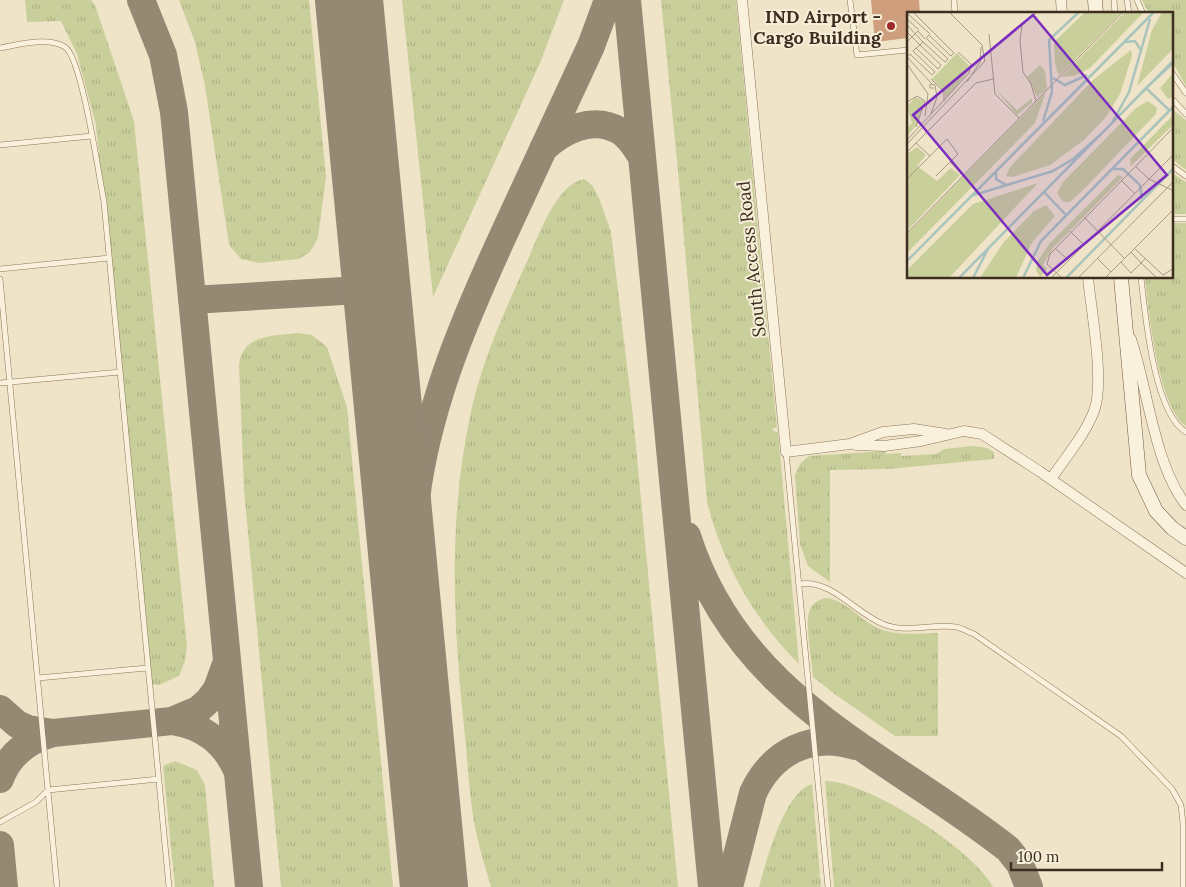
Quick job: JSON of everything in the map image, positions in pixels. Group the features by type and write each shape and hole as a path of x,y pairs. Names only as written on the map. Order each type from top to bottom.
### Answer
{"street":[{"name":"South Access Road","path":"742,0 786,452"},
{"path":"1051,479 1089,421 1097,401 1098,378 1088,279"},
{"path":"1121,279 1139,476 1156,511 1183,536"},
{"path":"1126,326 1138,360 1164,460 1174,488 1186,505"},
{"path":"786,452 850,444 884,446 921,441 964,431 982,434 1051,479 1186,574"}],"lane":[{"path":"850,0 857,55 907,50"},
{"path":"1137,0 1142,12"},
{"path":"0,48 51,43 65,47 72,56 79,78 92,136 109,258 132,518 169,887"},
{"path":"1174,76 1186,93"},
{"path":"1174,101 1186,114"},
{"path":"0,145 92,136"},
{"path":"1174,167 1186,176"},
{"path":"0,269 109,258"},
{"path":"0,279 57,887"},
{"path":"1142,279 1148,335 1163,398 1175,423 1186,432"},
{"path":"0,383 120,372"},
{"path":"786,452 828,887"},
{"path":"799,584 809,582 836,593 871,618 892,627 957,627 974,634 1121,736 1172,789 1181,805 1183,887"},
{"path":"38,678 147,668"},
{"path":"0,822 36,802 48,790 159,779"}],"green space":[{"path":"25,0 91,0 95,5 134,121 187,646 185,661 179,676 159,685 152,684 96,125 77,54 61,21 27,22"},
{"path":"179,0 309,0 326,177 318,238 310,252 299,259 259,263 241,259 229,245 205,86 195,42"},
{"path":"402,0 564,0 540,63 433,297"},
{"path":"661,0 736,0 777,428 773,428 773,431 778,432 799,664 767,628 742,589 722,547 707,502"},
{"path":"1142,0 1186,0 1186,86 1174,65 1174,12 1148,12"},
{"path":"1174,111 1186,120 1186,170 1174,161"},
{"path":"1174,174 1186,182 1186,214 1174,214"},
{"path":"584,179 592,185 599,198 611,232 633,416 678,887 491,887 478,839 472,807 460,688 455,609 456,530 464,451 471,412 488,353 538,236 550,211 565,190 574,183"},
{"path":"1174,223 1186,223 1186,426 1177,416 1162,380 1156,358 1145,279 1174,279"},
{"path":"298,333 312,335 327,347 347,407 393,887 281,887 244,490 239,365 241,355 252,342 269,336"},
{"path":"974,446 987,448 994,452 994,459 888,469 830,470 830,582 808,566 800,544 795,475 800,464 809,456 885,451 886,454 901,453 901,456 936,454 944,449"},
{"path":"826,598 840,602 870,624 883,630 907,634 938,633 938,736 895,736 813,677 808,618 813,605 817,601"},
{"path":"175,761 197,770 205,785 214,887 175,887 163,766"},
{"path":"825,781 843,784 866,792 892,804 918,820 965,855 982,872 993,887 834,887"},
{"path":"812,784 820,875 816,875 820,876 821,887 759,887 771,846 785,814 793,800 802,790"}],"building":[{"name":"IND Airport - Cargo Building","path":"871,0 919,0 920,12 907,12 907,38 875,42"}],"taxiway":[{"path":"141,0 163,55 174,112 249,887"},
{"path":"420,741 412,580 414,516 424,451 451,358 475,298 591,46 608,0"},
{"path":"627,0 712,887"},
{"path":"543,149 569,131 579,127 599,124 610,126 624,133 642,157"},
{"path":"192,300 377,289"},
{"path":"687,536 711,593 742,640 779,682 821,718 866,751 961,814 1008,849 1020,864 1029,887"},
{"path":"0,709 17,724 28,729 53,733 172,721 198,710 209,700 217,689 226,664"},
{"path":"172,721 183,723 211,736 226,751 237,770"},
{"path":"0,779 9,762 20,749 35,740 53,733"},
{"path":"729,887 753,793 771,766 782,756 808,744 839,742 855,746"},
{"path":"429,836 431,852 441,887"},
{"path":"0,845 4,887"}],"runway":[{"path":"349,0 434,887"}],"place":[{"name":"IND Airport - Cargo Building","path":"891,26"}]}
